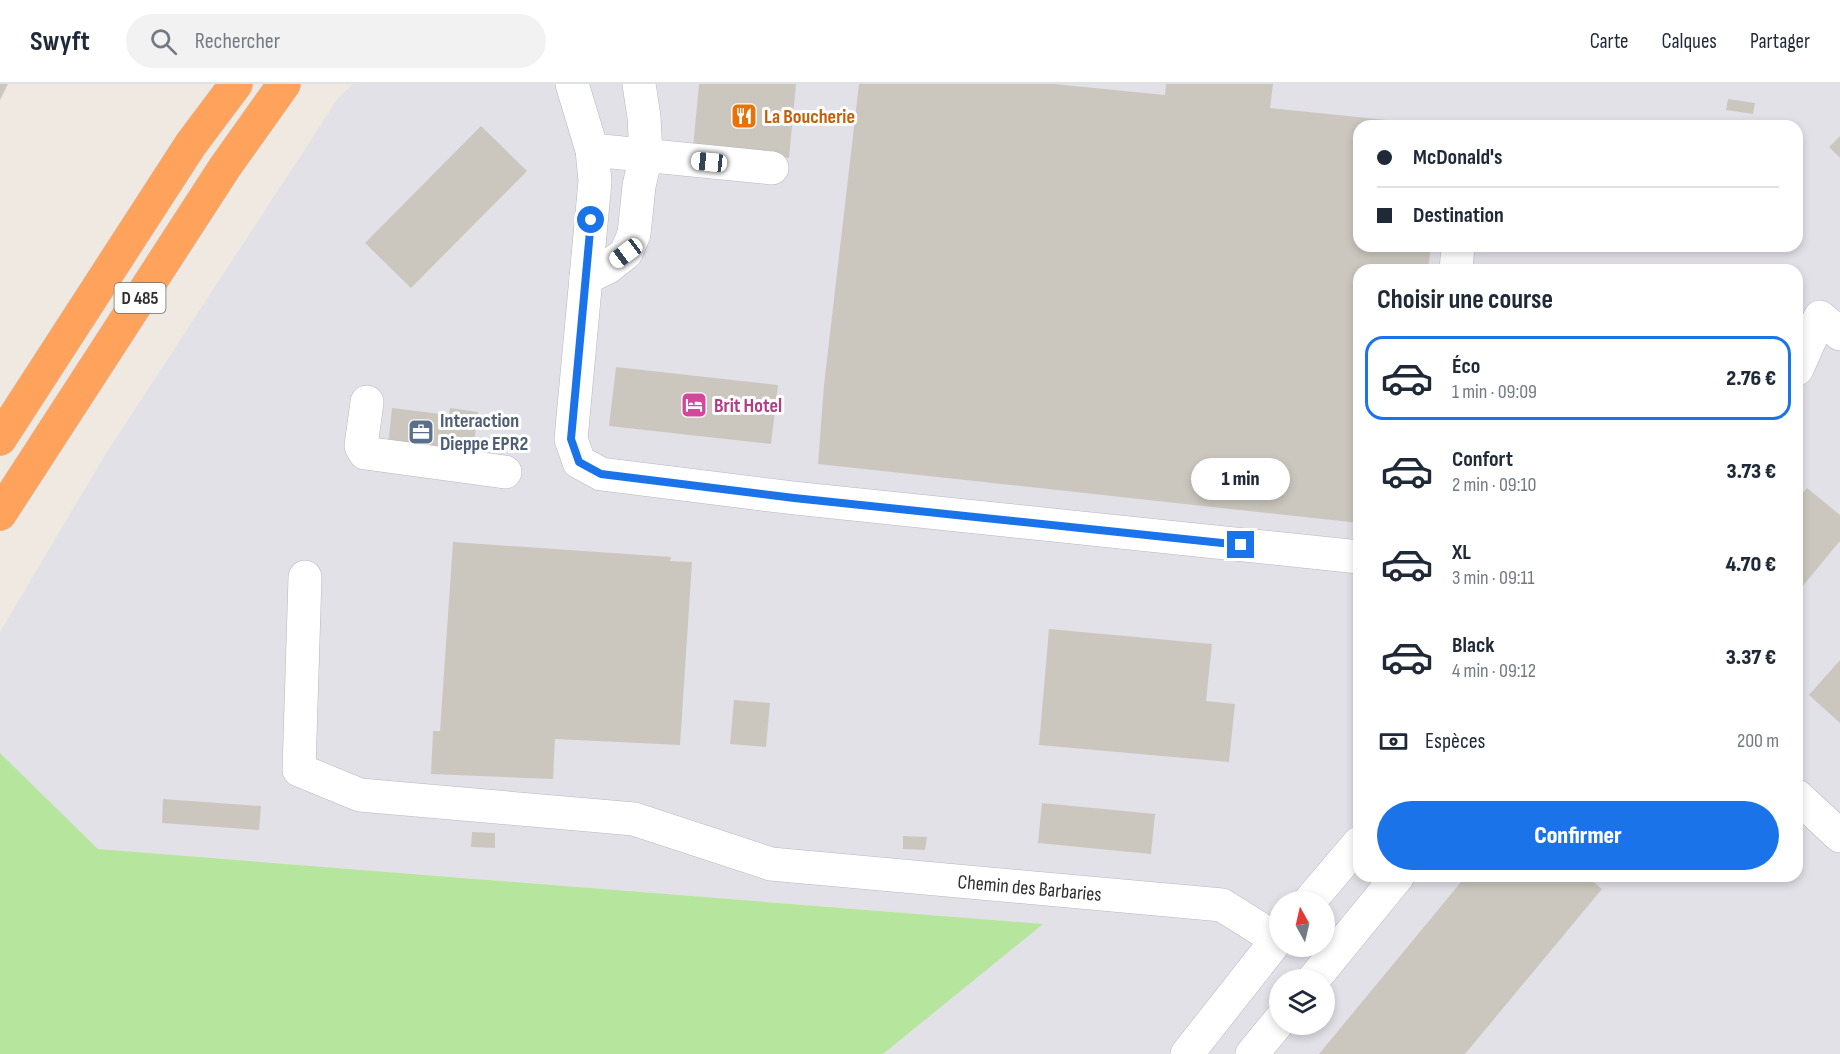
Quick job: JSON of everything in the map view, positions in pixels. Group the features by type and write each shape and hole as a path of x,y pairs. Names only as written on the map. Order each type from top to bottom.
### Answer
{"highway":[{"name":"D 485","path":"0,439 191,144 236,84"},
{"name":"D 485","path":"0,514 225,167 284,84"}],"street":[{"path":"572,84 592,150 595,181 571,439 579,462 601,474 794,498 1353,556"},
{"path":"586,278 608,267 626,253 634,234 639,186 646,155 639,84"},
{"path":"592,150 772,168"},
{"path":"1803,340 1833,316"},
{"path":"1803,360 1833,316"},
{"path":"366,402 361,446 365,453 505,472"},
{"name":"Chemin des Barbaries","path":"305,577 299,770 360,795 634,819 771,864 1222,905 1269,933"},
{"path":"1803,802 1840,836"},
{"path":"1318,891 1353,850"},
{"path":"1322,969 1393,882"},
{"path":"1187,1054 1269,949"},
{"path":"1252,1054 1269,1033"}],"shaded area":[{"path":"353,84 1840,84 1840,1054 883,1054 1042,924 98,849 0,753 0,632 105,455 339,97"}],"green space":[{"path":"0,753 98,849 1043,924 883,1054 0,1054"}],"building":[{"path":"0,84 8,84 0,100"},
{"name":"La Boucherie","path":"699,84 796,84 789,158 693,148"},
{"path":"859,84 1054,84 1165,95 1166,84 1273,84 1270,108 1386,120 1353,120 1353,252 1430,252 1429,264 1353,264 1353,522 818,464 824,385"},
{"path":"1728,99 1755,103 1753,114 1726,110"},
{"path":"481,126 527,171 411,288 365,243"},
{"path":"1840,136 1840,158 1829,147"},
{"name":"Brit Hotel","path":"616,367 778,385 771,444 609,426"},
{"path":"392,408 449,415 450,408 478,412 474,443 446,440 445,452 388,445"},
{"path":"1807,488 1840,515 1840,541 1803,586 1803,493"},
{"path":"453,542 671,557 670,561 692,562 680,745 555,739 553,779 431,774 433,731 440,731"},
{"path":"1049,629 1212,644 1206,701 1235,704 1229,762 1039,745"},
{"path":"1840,660 1840,723 1809,695"},
{"path":"734,700 770,703 766,747 730,744"},
{"path":"163,799 261,806 259,830 162,823"},
{"path":"1042,803 1155,814 1151,854 1038,843"},
{"path":"472,832 495,833 495,848 471,847"},
{"path":"903,836 927,837 925,850 903,849"},
{"path":"1461,882 1593,882 1602,889 1465,1054 1319,1054"}],"place":[{"name":"La Boucherie","path":"744,116"},
{"name":"Brit Hotel","path":"694,405"},
{"name":"Interaction Dieppe EPR2","path":"421,432"}],"route":[{"path":"591,220 571,439 579,462 601,474 794,498 1241,545"}]}
